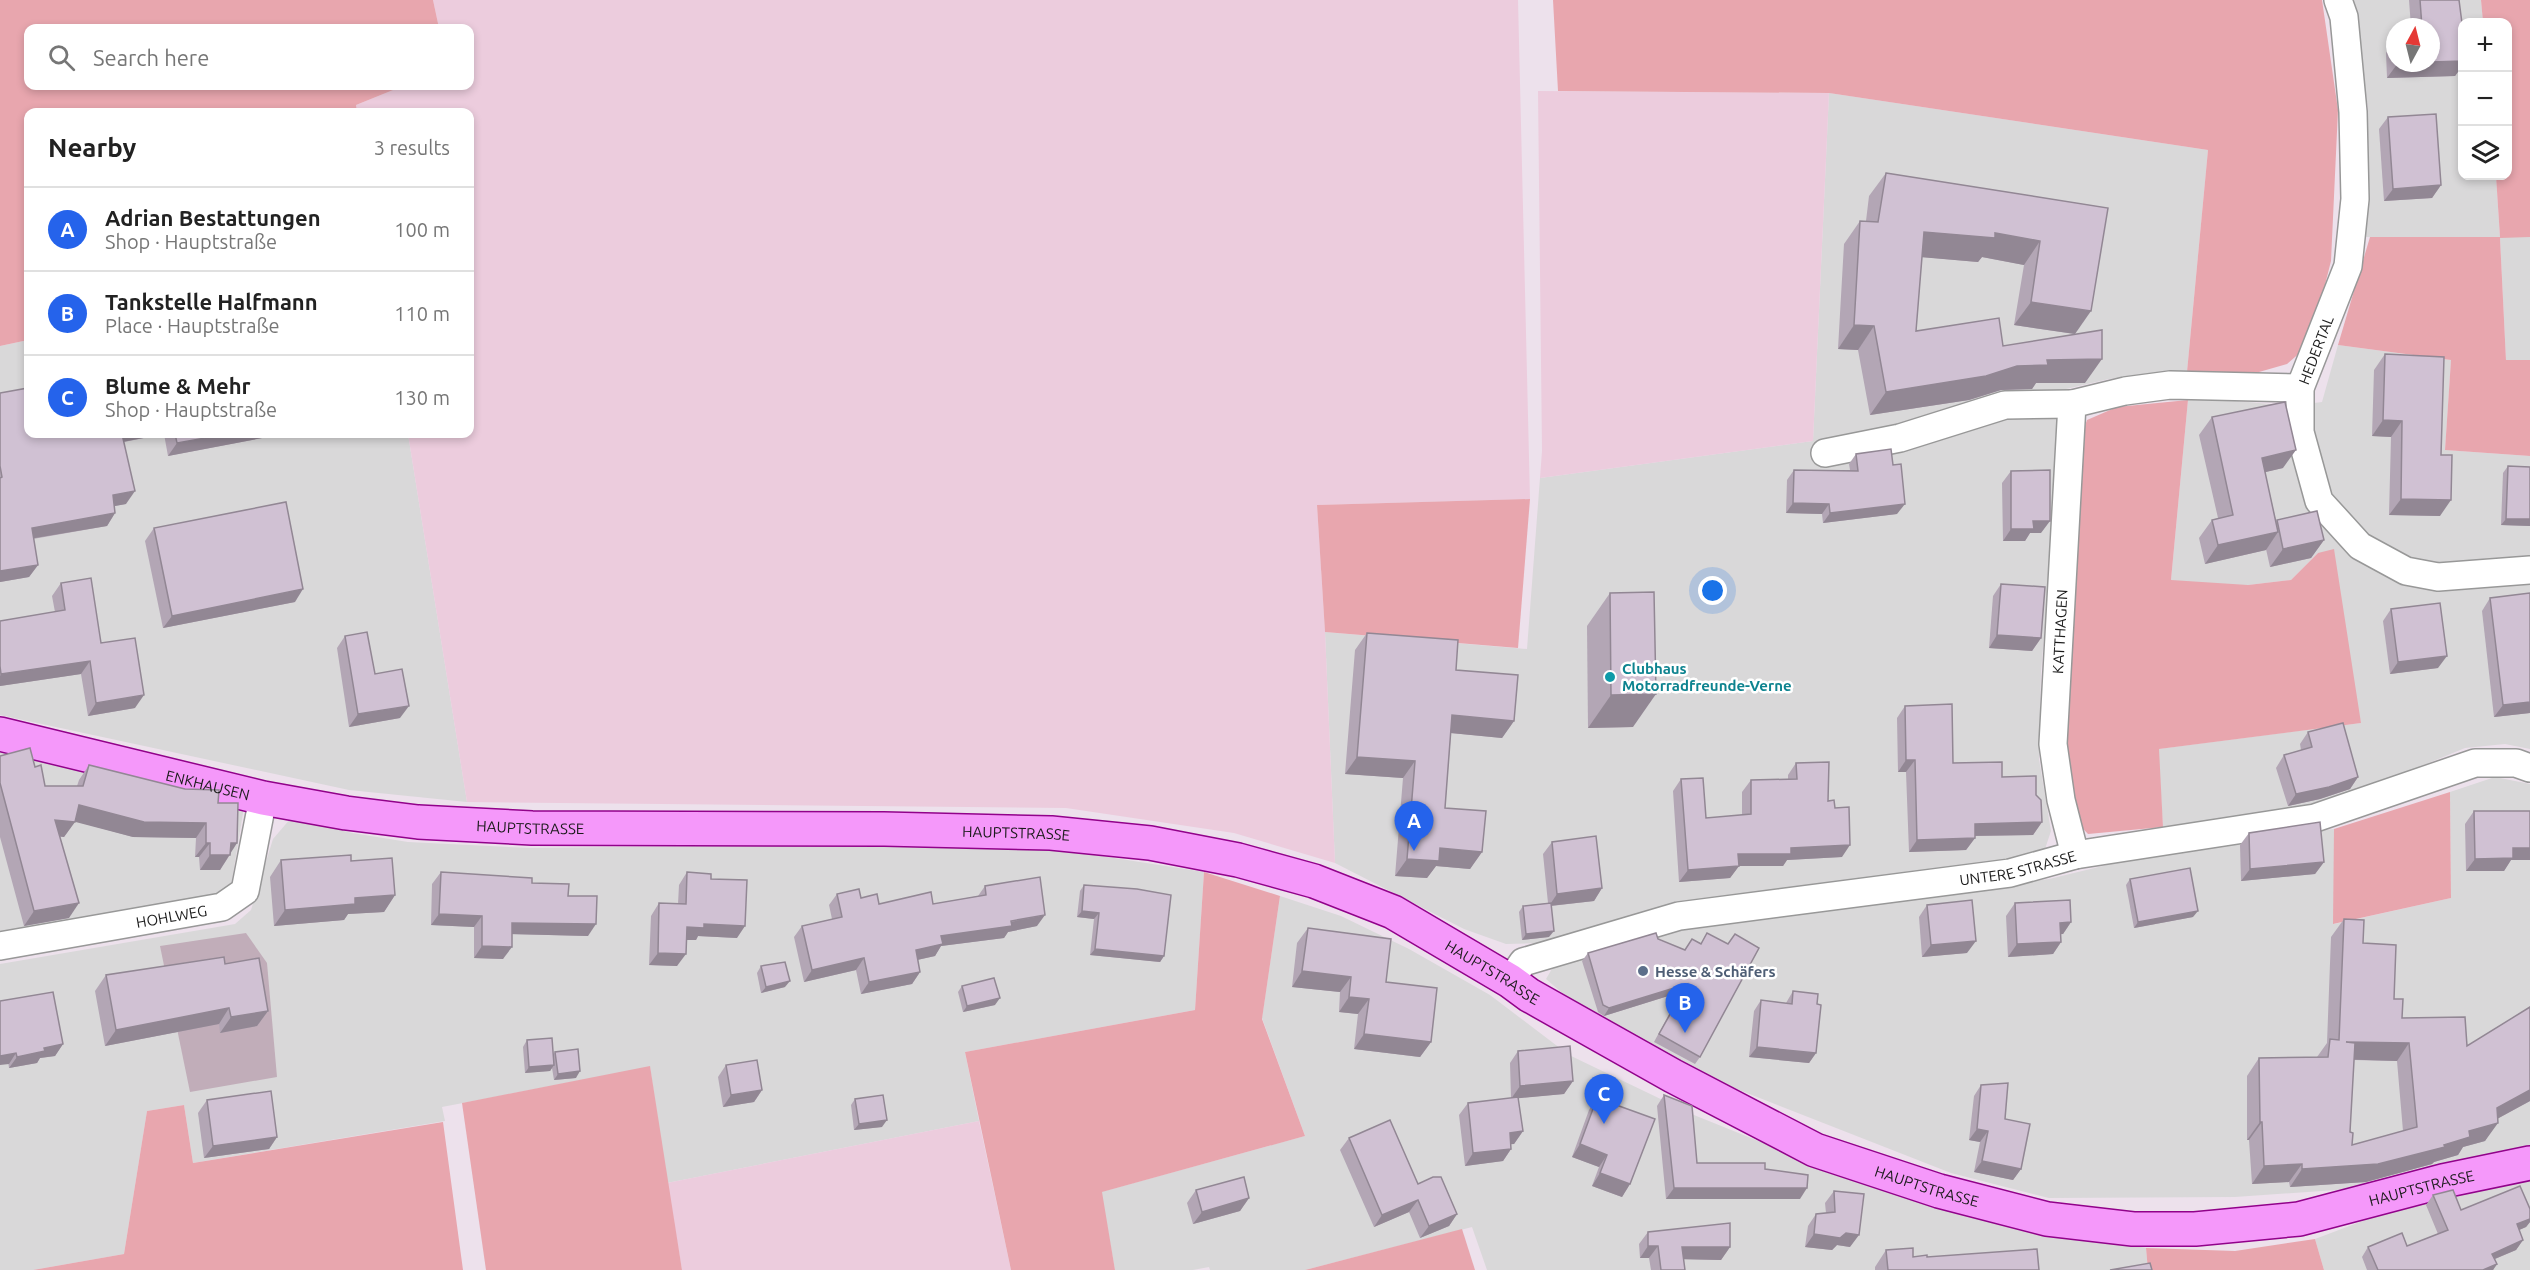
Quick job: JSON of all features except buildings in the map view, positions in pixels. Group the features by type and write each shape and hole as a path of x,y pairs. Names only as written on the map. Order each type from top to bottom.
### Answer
{"main road":[{"name":"ENKHAUSEN","path":"0,734 263,798 346,813 418,822"},
{"name":"HAUPTSTRASSE","path":"418,822 532,828 884,829 1051,833 1150,843 1238,860 1314,881 1393,912 1510,981 1529,995 1673,1076 1815,1150 1939,1191 2047,1219 2143,1229 2195,1229 2299,1219 2443,1181 2530,1163"}],"street":[{"name":"HEDERTAL","path":"2338,0 2344,17 2353,111 2355,199 2348,266 2300,388 2300,432 2319,501 2360,546 2406,571 2438,577 2530,570"},
{"path":"1825,453 1900,438 2005,405 2072,404 2125,391 2170,385 2300,388"},
{"name":"KATTHAGEN","path":"2072,404 2053,744 2061,800 2075,855"},
{"name":"UNTERE STRASSE","path":"1510,981 1523,962 1679,916 2010,873 2075,855 2315,818 2475,763 2516,763 2530,768"},
{"name":"HOHLWEG","path":"0,946 222,907 245,891 263,798"}],"shaded area":[{"path":"0,0 433,0 438,24 24,24 24,90 393,90 356,105 356,108 24,108 24,341 0,346"},
{"path":"433,0 1518,0 1530,499 1317,505 1335,863 1234,833 1066,808 467,802 409,438 474,438 474,108 356,108 356,105 393,90 474,90 474,24 438,24"},
{"path":"1553,0 2322,0 2338,110 2331,261 2310,344 2287,364 2252,374 2187,372 2208,150 1829,93 1558,91"},
{"path":"2352,0 2481,0 2483,18 2458,18 2458,180 2496,180 2500,237 2530,237 2530,360 2506,360 2500,238 2363,237 2368,108"},
{"path":"2481,0 2530,0 2530,237 2500,238 2506,360 2530,360 2530,456 2445,450 2451,360 2338,345 2370,237 2500,237 2496,180 2512,180 2512,18 2483,18"},
{"path":"1538,91 1829,93 1813,441 1540,478 1542,451"},
{"path":"1829,93 2208,150 2187,372 2109,379 2066,389 2041,671 2039,759 2051,831 2045,849 1997,864 1540,943 1506,944 1464,929 1335,863 1325,632 1527,649 1540,478 1813,441"},
{"path":"24,341 24,438 409,438 467,802 349,790 0,715 0,346"},
{"path":"2338,345 2451,360 2445,450 2530,456 2530,749 2505,744 2465,748 2380,783 2278,814 2163,827 2158,749 2361,723 2318,553 2291,580 2248,585 2245,654 2171,580 2188,400 2217,399 2290,406 2322,402"},
{"path":"2188,400 2171,580 2248,585 2291,580 2318,553 2334,549 2361,723 2159,749 2163,827 2088,834 2075,820 2063,732 2079,443 2087,420 2117,407"},
{"path":"1530,499 1518,648 1325,632 1317,505"},
{"path":"0,749 244,807 230,892 0,936"},
{"path":"2495,777 2530,784 2530,1148 2351,1189 2235,1197 2049,1198 1951,1173 1719,1082 1582,1010 1546,979 1560,955 1656,934 1825,908 2049,879 2169,850 2334,829 2334,924 2451,898 2450,792"},
{"path":"2450,792 2451,898 2333,924 2334,829"},
{"path":"291,818 352,833 408,842 531,848 888,844 1050,848 1204,872 1195,1010 965,1052 979,1121 667,1183 650,1067 442,1107 445,1121 193,1163 184,1105 147,1111 124,1254 33,1270 0,1270 0,964 235,924 251,910 273,839"},
{"path":"1204,872 1280,896 1262,1019 1305,1136 1102,1192 1115,1270 1011,1270 965,1052 1195,1010"},
{"path":"1280,896 1341,916 1409,949 1490,995 1569,1055 1694,1115 1852,1179 2000,1223 2146,1248 2148,1270 1487,1270 1472,1227 1305,1270 1210,1270 1209,1267 1193,1270 1115,1270 1101,1192 1305,1136 1262,1018"},
{"path":"246,933 267,963 277,1077 190,1092 160,946"},
{"path":"650,1066 682,1270 486,1270 462,1103"},
{"path":"184,1105 193,1163 443,1122 463,1270 33,1270 124,1254 147,1111"},
{"path":"979,1121 1011,1270 682,1270 667,1183"},
{"path":"2530,1177 2530,1270 2324,1270 2315,1239 2413,1202"},
{"path":"1462,1229 1475,1270 1305,1270"},
{"path":"2315,1239 2324,1270 2148,1270 2146,1248 2235,1251"}],"place":[{"name":"Clubhaus Motorradfreunde-Verne","path":"1610,677"},
{"name":"Adrian Bestattungen","path":"1414,851"},
{"name":"Hesse & Schäfers","path":"1643,971"},
{"name":"Tankstelle Halfmann","path":"1685,1033"},
{"name":"Blume & Mehr","path":"1604,1124"}]}
